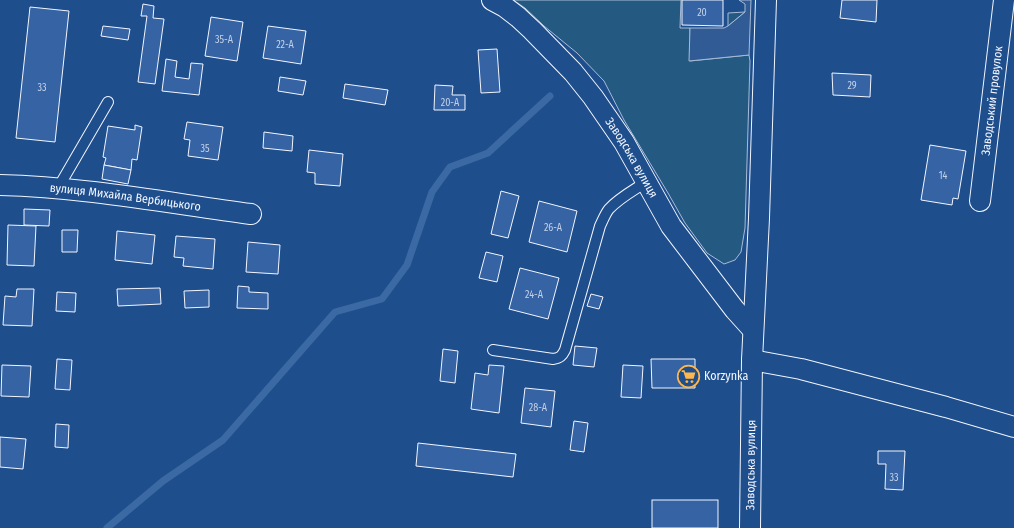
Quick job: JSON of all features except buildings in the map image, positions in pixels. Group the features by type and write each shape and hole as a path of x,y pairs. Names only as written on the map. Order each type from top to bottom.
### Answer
{"street":[{"name":"Заводська вулиця","path":"492,0 505,7 532,30 573,72 593,97 624,142 670,226 735,310 753,330"},
{"name":"Заводська вулиця","path":"750,528 752,360 759,218 766,0"},
{"name":"Заводський провулок","path":"980,201 1004,0"},
{"name":"вулиця Михайла Вербицького","path":"0,185 58,188 110,194 251,214"},
{"path":"752,360 801,369 946,407 1014,427"}],"lane":[{"path":"58,188 108,102"},
{"path":"493,350 553,359 559,358 563,355 597,237 604,218 608,210 614,204 646,182"}],"shaded area":[{"path":"513,0 681,0 680,28 690,28 690,61 749,55 745,228 741,252 735,260 724,264 707,253 685,223 624,120 604,81 577,53 525,8"},
{"path":"739,0 751,0 749,55 689,61 690,28 724,28 728,26 745,12 745,4"},
{"path":"745,12 728,26 728,13"}],"waterway":[{"path":"107,528 163,481 223,440 335,312 382,299 407,265 432,192 450,167 488,153 550,96"}],"place":[{"name":"Korzynka","path":"689,376"}]}
